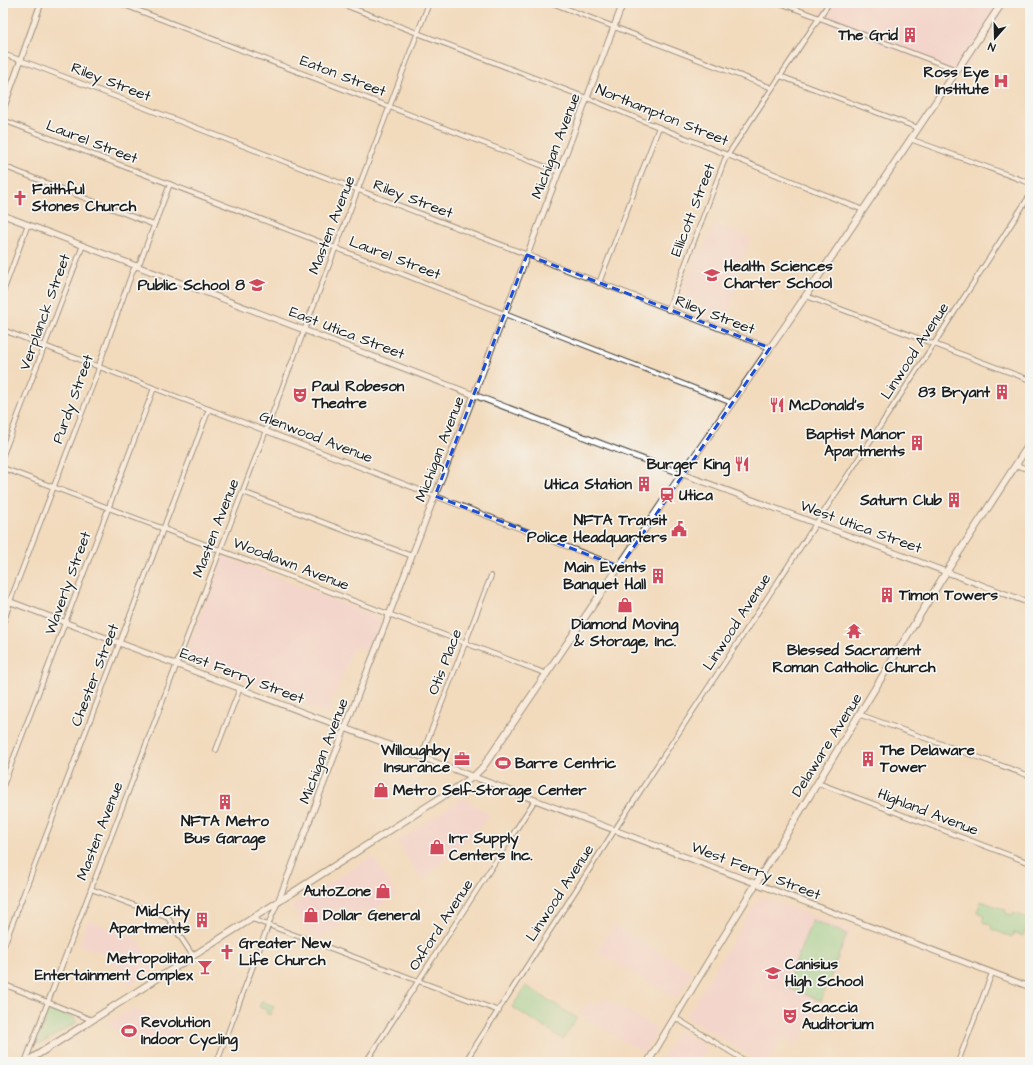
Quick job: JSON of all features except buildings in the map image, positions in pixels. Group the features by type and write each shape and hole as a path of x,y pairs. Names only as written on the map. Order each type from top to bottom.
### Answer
{"main road":[{"path":"25,1062 278,902 473,776 483,767 548,674 682,474 806,296 1002,3"},
{"name":"Delaware Avenue","path":"648,1062 674,1017 861,715 947,572 1030,443"}],"street":[{"path":"3,110 41,3"},
{"name":"Eaton Street","path":"119,3 559,172"},
{"name":"Northampton Street","path":"339,3 587,98 864,210"},
{"name":"Masten Avenue","path":"25,1062 429,3"},
{"path":"552,3 772,88"},
{"name":"Michigan Avenue","path":"278,902 474,395 623,3"},
{"path":"780,3 957,70"},
{"name":"Ellicott Street","path":"668,310 725,159 829,3"},
{"name":"Riley Street","path":"3,54 770,348"},
{"path":"780,76 918,128"},
{"name":"Laurel Street","path":"3,120 732,403"},
{"path":"599,283 659,127"},
{"path":"910,139 1030,183"},
{"path":"3,166 154,225"},
{"name":"Purdy Street","path":"3,624 99,367 133,270 140,262 170,184"},
{"name":"Linwood Avenue","path":"465,1062 1030,195"},
{"name":"East Utica Street","path":"3,215 682,474"},
{"path":"3,292 28,224"},
{"name":"Verplanck Street","path":"3,455 83,245"},
{"path":"806,296 1030,380"},
{"name":"Glenwood Avenue","path":"3,330 620,567"},
{"name":"Waverly Street","path":"3,786 154,388"},
{"name":"Chester Street","path":"3,948 209,409"},
{"path":"1016,465 1030,470"},
{"name":"Woodlawn Avenue","path":"3,468 548,674"},
{"name":"West Utica Street","path":"682,474 1030,603"},
{"path":"243,492 412,556"},
{"name":"Otis Place","path":"421,757 491,576"},
{"name":"East Ferry Street","path":"3,599 473,776"},
{"path":"216,750 240,688"},
{"path":"861,715 1030,776"},
{"name":"West Ferry Street","path":"473,776 1030,987"},
{"name":"Highland Avenue","path":"818,783 1030,863"},
{"name":"Oxford Avenue","path":"366,1062 535,800"},
{"path":"91,889 168,918 193,956"},
{"path":"217,1062 278,902"},
{"path":"251,919 499,1011"},
{"path":"958,1062 992,973"},
{"path":"3,984 92,1020"},
{"path":"674,1017 747,1062"}],"highlighted area":[{"path":"527,255 770,348 620,567 435,496"}],"shaded area":[{"path":"827,3 1010,3 961,76 815,20"},
{"name":"Health Sciences Charter School","path":"714,223 751,238 734,280 737,287 724,326 696,315 701,302 681,294 698,249 703,251"},
{"path":"224,556 382,619 370,652 354,646 328,713 184,658"},
{"path":"463,798 489,814 479,829 422,880 397,841"},
{"path":"373,856 397,895 368,915 365,909 321,938 309,934 291,906"},
{"name":"Canisius High School","path":"760,896 851,930 815,1016 797,1045 783,1037 768,1062 760,1062 686,1017"},
{"path":"88,920 138,940 156,967 130,986 109,956 79,945"},
{"path":"613,925 693,972 677,999 597,951"},
{"path":"603,997 658,1029 644,1053 580,1015 588,1002 597,1007"},
{"path":"134,1008 177,1029 170,1042 160,1037 154,1049 107,1025"},
{"path":"679,1030 708,1048 700,1062 660,1061"}],"green space":[{"path":"981,901 1006,910 1005,913 1012,915 1013,913 1030,919 1030,932 1025,930 1023,936 1014,933 1012,937 991,929 992,926 983,922 985,915 977,912"},
{"path":"812,920 847,934 821,1001 786,987"},
{"path":"526,986 577,1018 563,1039 512,1007"},
{"path":"262,1001 274,1006 270,1015 266,1013 267,1010 259,1007"},
{"path":"50,1008 73,1017 76,1020 76,1023 39,1045 37,1041"}],"place":[{"name":"The Grid","path":"910,35"},
{"name":"Ross Eye Institute","path":"1001,81"},
{"name":"Faithful Stones Church","path":"20,198"},
{"name":"Health Sciences Charter School","path":"712,275"},
{"name":"Public School 8","path":"257,285"},
{"name":"83 Bryant","path":"1002,392"},
{"name":"Paul Robeson Theatre","path":"300,395"},
{"name":"McDonald's","path":"777,405"},
{"name":"Baptist Manor Apartments","path":"917,443"},
{"name":"Burger King","path":"742,464"},
{"name":"Utica Station","path":"644,484"},
{"name":"Utica","path":"667,495"},
{"name":"Saturn Club","path":"954,500"},
{"name":"NFTA Transit Police Headquarters","path":"679,529"},
{"name":"Main Events Banquet Hall","path":"658,576"},
{"name":"Timon Towers","path":"887,595"},
{"name":"Diamond Moving & Storage, Inc.","path":"625,605"},
{"name":"Blessed Sacrament Roman Catholic Church","path":"854,631"},
{"name":"Willoughby Insurance","path":"462,759"},
{"name":"The Delaware Tower","path":"868,759"},
{"name":"Barre Centric","path":"503,763"},
{"name":"Metro Self-Storage Center","path":"381,790"},
{"name":"NFTA Metro Bus Garage","path":"225,802"},
{"name":"Irr Supply Centers Inc.","path":"437,847"},
{"name":"AutoZone","path":"383,891"},
{"name":"Dollar General","path":"311,915"},
{"name":"Mid-City Apartments","path":"202,920"},
{"name":"Greater New Life Church","path":"227,952"},
{"name":"Metropolitan Entertainment Complex","path":"205,967"},
{"name":"Canisius High School","path":"773,973"},
{"name":"Scaccia Auditorium","path":"790,1016"},
{"name":"Revolution Indoor Cycling","path":"129,1031"}]}
